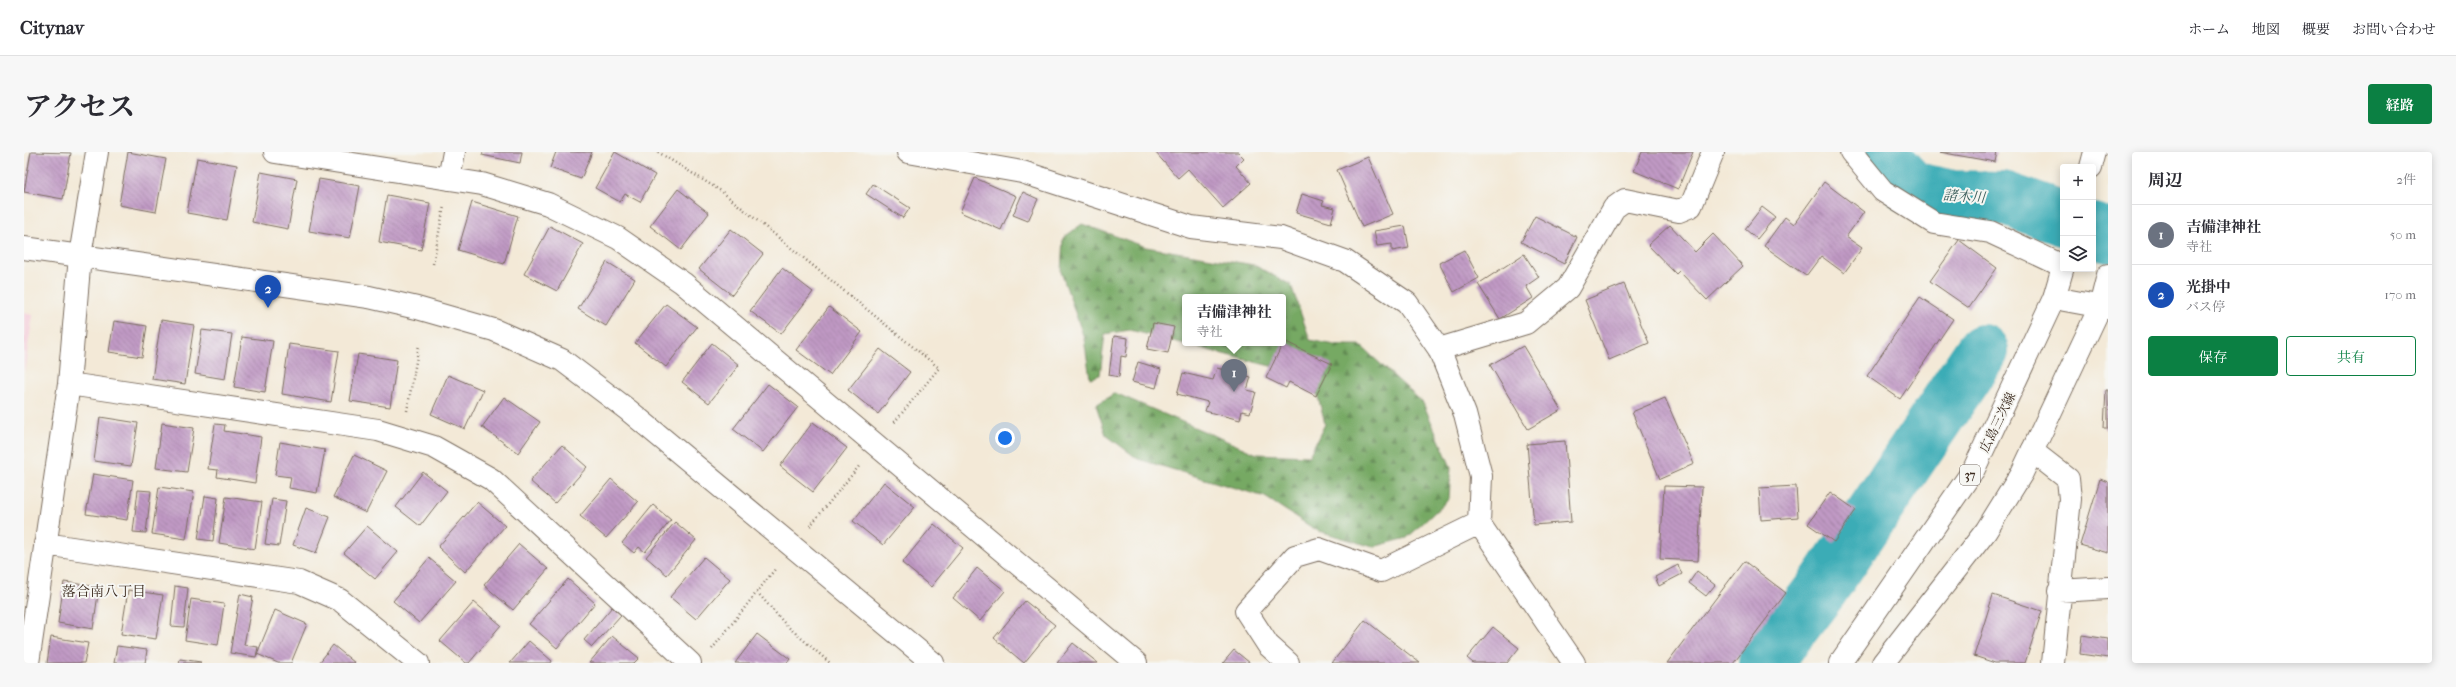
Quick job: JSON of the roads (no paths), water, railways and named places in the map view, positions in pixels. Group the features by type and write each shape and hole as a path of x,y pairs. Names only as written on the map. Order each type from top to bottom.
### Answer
{"street":[{"path":"28,663 69,384 80,256 97,152"},
{"path":"275,152 482,184 548,204 618,238 683,283 1136,663"},
{"path":"449,179 454,152"},
{"path":"908,152 1022,172 1191,227 1281,238 1345,261 1407,303 1439,349 1466,414 1481,476 1479,523 1567,660"},
{"path":"1439,349 1526,323 1568,288 1614,208 1626,200 1679,211 1691,206 1713,152"},
{"path":"1851,152 1882,191 1934,223 1990,232 2060,265"},
{"path":"2092,164 2095,152"},
{"path":"24,248 369,297 417,308 494,330 562,360 634,415 933,663"},
{"name":"広島三次線","path":"1840,663 1974,470 2054,298 2061,272"},
{"path":"1883,663 1986,531 2022,473 2104,308 2108,275"},
{"path":"2054,298 2104,308"},
{"path":"69,384 378,430 403,436 434,447 491,479 677,658"},
{"path":"2032,451 2068,478 2070,499 2059,591 2053,663"},
{"path":"1288,663 1268,645 1246,611 1295,556 1319,549 1381,571 1479,523"},
{"path":"46,544 299,582 340,600 418,663"},
{"path":"2059,591 2108,588"}],"waterway":[{"name":"諸木川","path":"1878,152 1912,188 1953,197 2003,198 2060,218"},
{"name":"諸木川","path":"2096,231 2108,235"},
{"path":"1765,663 1823,587 1982,351"}],"place":[{"name":"光掛中","path":"268,308"},
{"name":"吉備津神社","path":"1234,392"}],"district":[{"name":"落合南八丁目","path":"104,591"}]}
